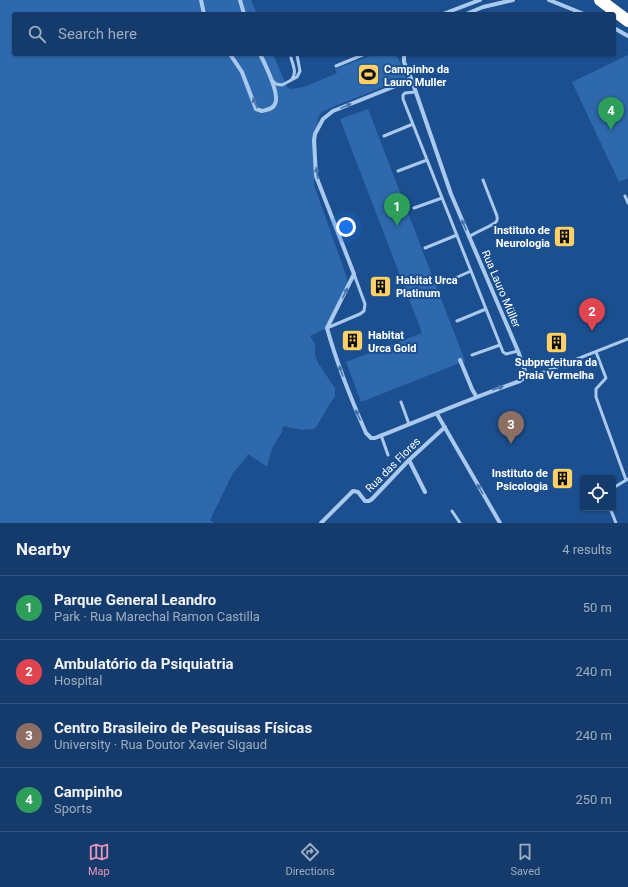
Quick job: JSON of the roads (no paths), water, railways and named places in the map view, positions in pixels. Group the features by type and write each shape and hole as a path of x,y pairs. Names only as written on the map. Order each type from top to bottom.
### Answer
{"highway":[{"path":"600,0 624,16"}],"street":[{"path":"201,0 204,12"},
{"path":"240,0 243,12"},
{"path":"448,12 480,0"},
{"path":"470,4 473,11 493,4 513,0"},
{"path":"549,0 579,12"},
{"path":"616,29 628,36"},
{"path":"231,56 242,72 254,105 262,111 270,109 276,103 277,99 261,56"},
{"name":"Rua Lauro Müller","path":"404,56 404,62 416,92 451,194 518,351 525,371 524,378"},
{"path":"411,78 398,85 333,111 323,119 315,134 316,176 354,274 327,328 333,352 347,390 366,433 371,438 436,414 476,396 524,378"},
{"path":"460,360 476,396"},
{"path":"436,414 500,523"},
{"name":"Rua das Flores","path":"320,523 351,492 355,490 364,500 369,501 444,427"},
{"path":"409,460 426,492"}],"lane":[{"path":"271,80 280,85 297,77 300,71 297,56"},
{"path":"336,66 360,56"},
{"path":"291,58 295,75 291,81"},
{"path":"416,92 405,93 403,95 442,198 500,345 504,353 518,351"},
{"path":"384,136 413,124"},
{"path":"398,171 428,160"},
{"path":"469,236 496,222 498,219 483,180"},
{"path":"625,196 628,203"},
{"path":"414,208 442,198"},
{"path":"425,248 457,235"},
{"path":"442,284 471,271"},
{"path":"327,328 364,311 365,304 354,274"},
{"path":"456,321 486,309"},
{"path":"524,378 534,376 628,339"},
{"path":"472,355 500,345"},
{"path":"596,352 606,378 596,389 596,397 627,479 616,486"},
{"path":"401,402 409,424"},
{"path":"381,435 388,455"},
{"path":"611,511 616,523"},
{"path":"452,512 460,523"}],"place":[{"name":"Campinho da Lauro Muller","path":"369,75"},
{"name":"Campinho","path":"611,130"},
{"name":"Parque General Leandro","path":"397,226"},
{"name":"Instituto de Neurologia","path":"565,236"},
{"name":"Habitat Urca Platinum","path":"380,286"},
{"name":"Ambulatório da Psiquiatria","path":"592,331"},
{"name":"Habitat Urca Gold","path":"352,341"},
{"name":"Subprefeitura da Praia Vermelha","path":"556,342"},
{"name":"Centro Brasileiro de Pesquisas Físicas","path":"511,444"},
{"name":"Instituto de Psicologia","path":"563,479"}]}
